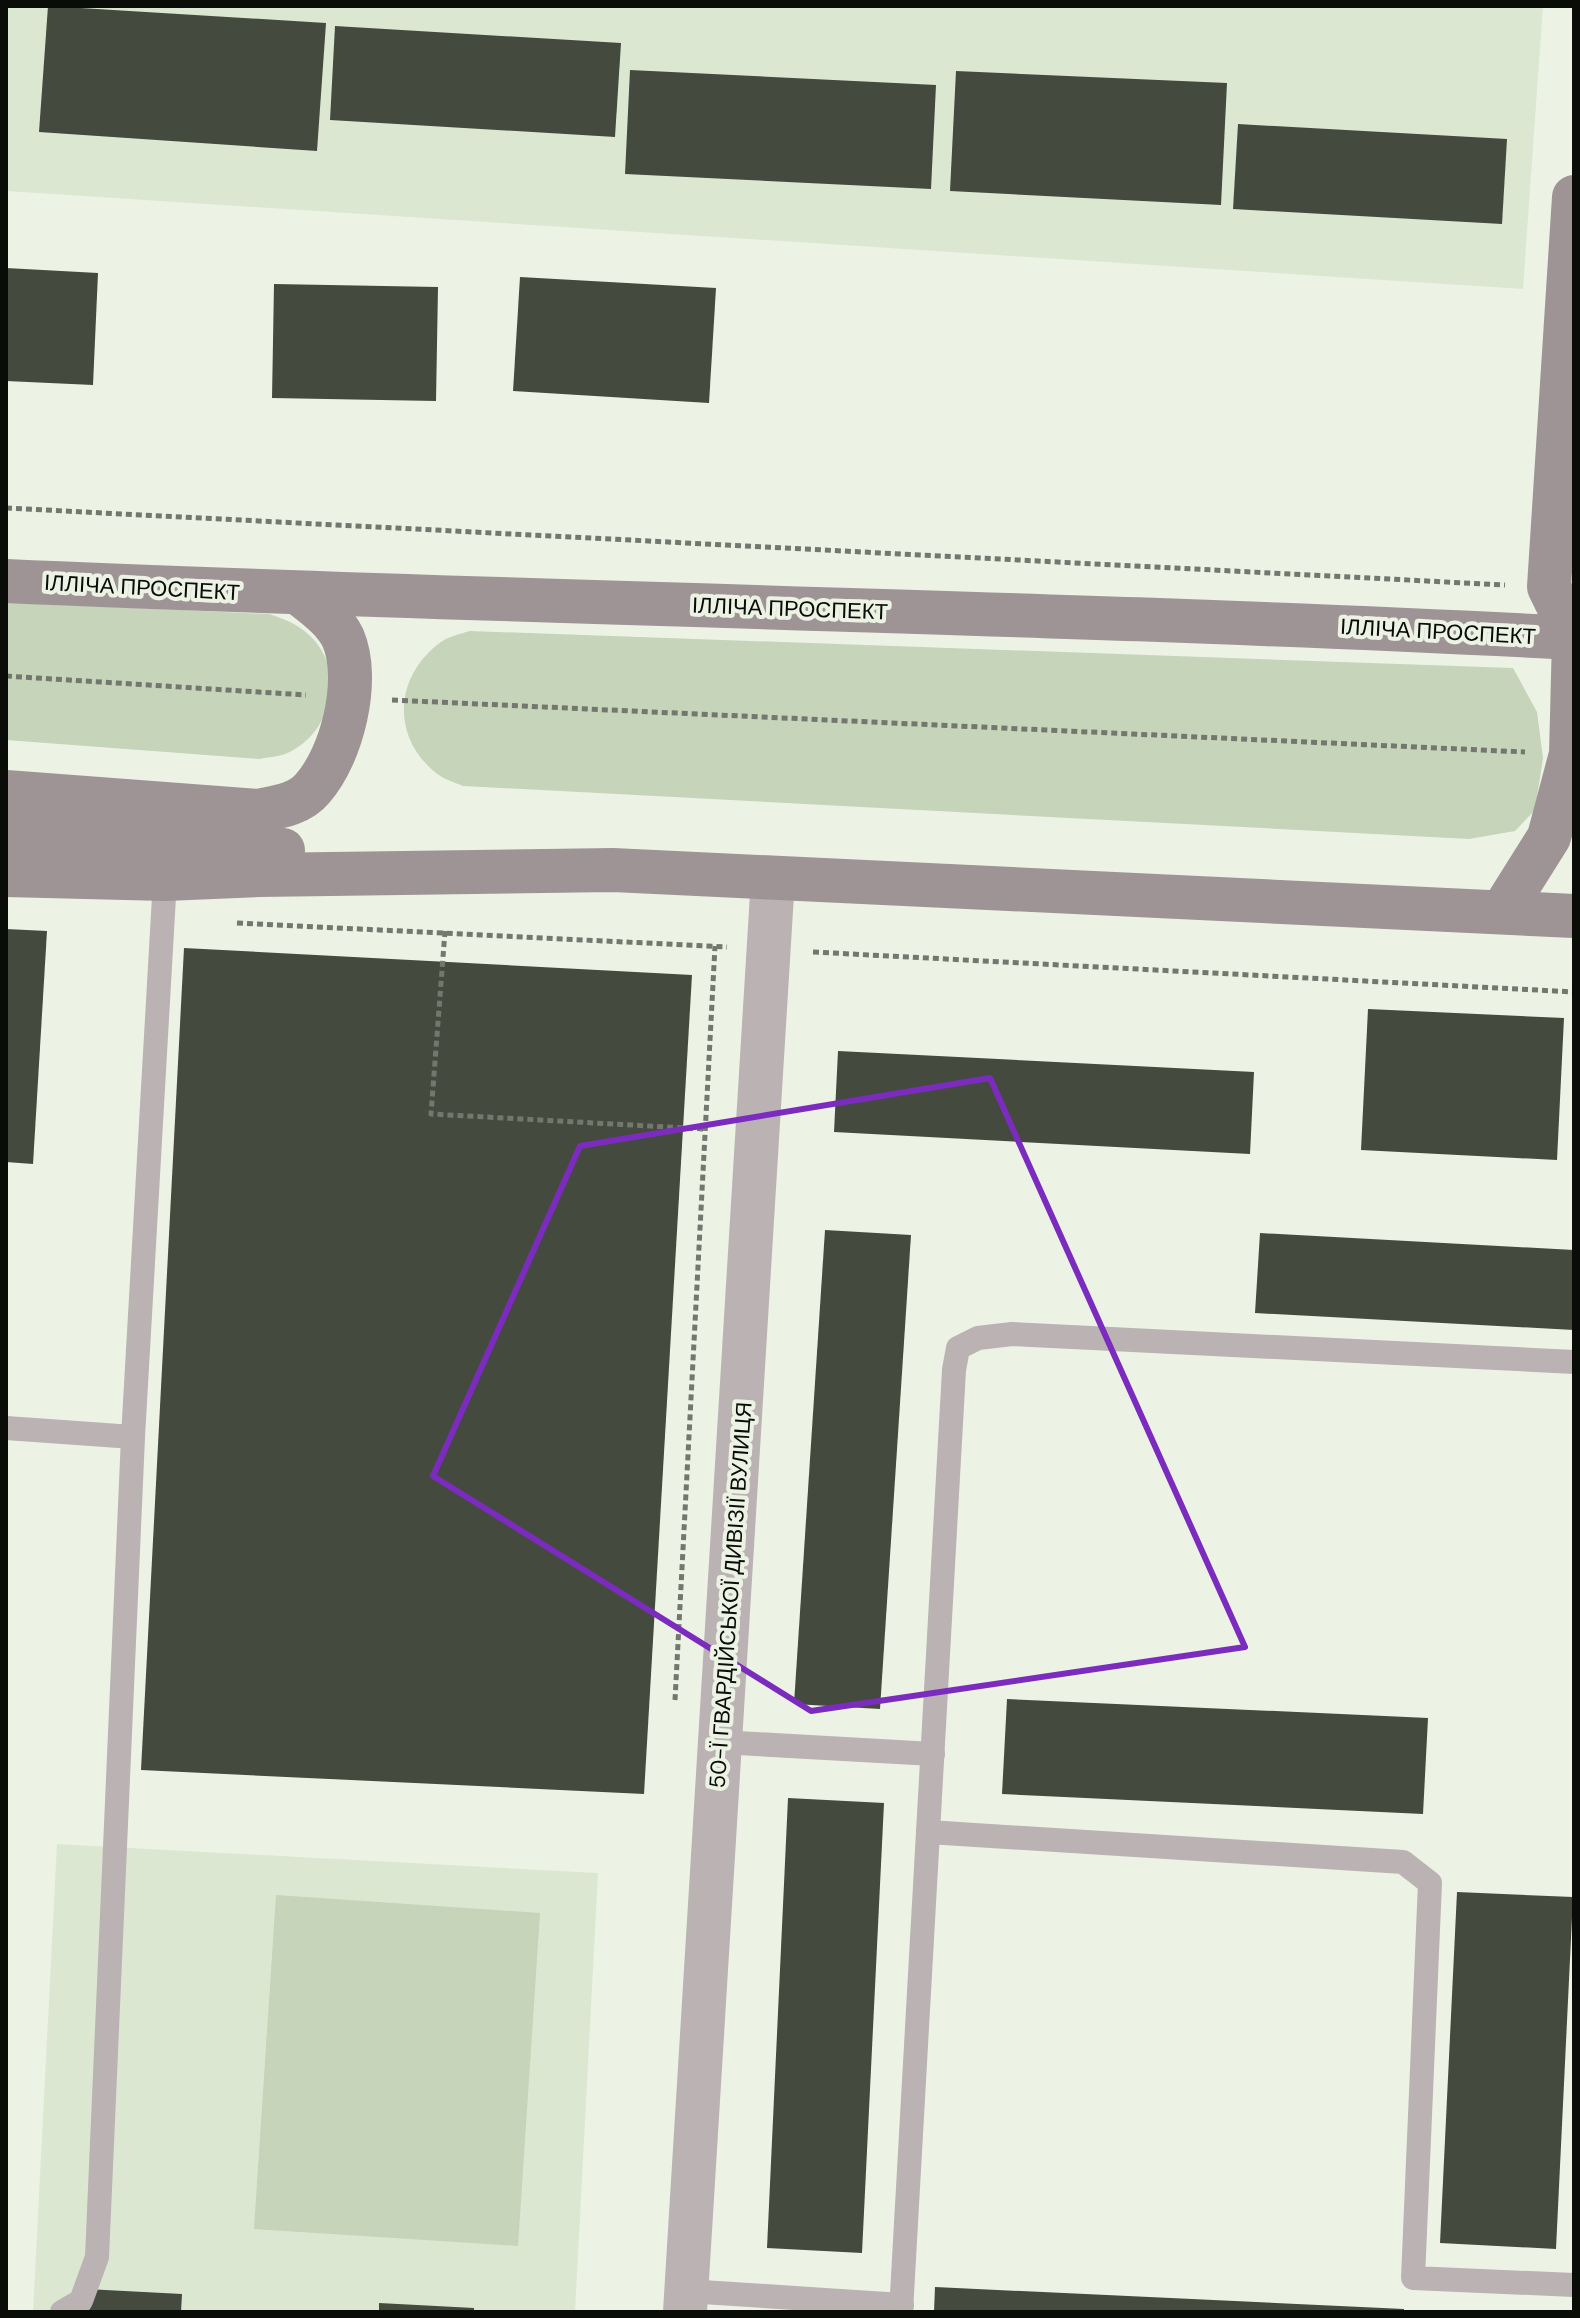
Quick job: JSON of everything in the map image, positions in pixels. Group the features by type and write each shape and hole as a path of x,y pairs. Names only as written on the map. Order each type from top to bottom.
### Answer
{"main road":[{"path":"1502,912 1549,837 1571,754 1574,638 1549,587 1574,197"},
{"name":"ІЛЛІЧА ПРОСПЕКТ","path":"6,581 300,594 1261,622 1574,638"},
{"path":"6,792 257,811 291,804 313,789 329,761 343,734 348,698 349,669 343,637 323,612 300,594"},
{"path":"6,832 613,870 1574,916"},
{"path":"6,875 164,900 259,875 613,870"}],"street":[{"name":"50-Ї ГВАРДІЙСЬКОЇ ДИВІЗІЇ ВУЛИЦЯ","path":"686,2302 773,878"}],"lane":[{"path":"62,2312 81,2301 97,2257 133,1437 164,900"},
{"path":"686,2302 901,2308 954,1370 958,1348 978,1338 1012,1334 1574,1362"},
{"path":"6,1428 133,1437"},
{"path":"720,1742 933,1754"},
{"path":"928,1832 1403,1862 1430,1883 1413,2278 1574,2285"}],"path":[{"path":"6,508 1549,587"},
{"path":"6,676 348,698 1571,754"},
{"path":"164,900 445,931 1574,992"},
{"path":"445,931 431,1114 704,1129"},
{"path":"674,1712 715,946"}],"highlighted area":[{"path":"990,1078 1245,1647 811,1711 433,1476 580,1146"}],"shaded area":[{"path":"6,6 1543,6 1523,289 6,191"},
{"path":"6,602 269,614 299,627 320,648 331,682 329,700 314,732 301,745 285,754 260,759 6,740"},
{"path":"470,631 1513,668 1537,712 1543,758 1535,810 1515,831 1469,839 463,786 439,775 421,758 405,724 404,706 414,671 426,656 444,640"},
{"path":"57,1844 598,1873 575,2312 33,2312"},
{"path":"276,1895 540,1913 518,2246 254,2229"}],"building":[{"path":"48,6 326,23 317,151 39,132"},
{"path":"335,26 621,43 615,137 330,120"},
{"path":"630,70 936,85 931,189 625,174"},
{"path":"956,71 1227,83 1221,205 950,191"},
{"path":"1238,124 1507,139 1502,224 1233,209"},
{"path":"6,268 98,273 93,385 6,381"},
{"path":"520,277 716,288 709,403 513,391"},
{"path":"274,284 438,287 436,401 272,398"},
{"path":"6,929 47,931 33,1164 6,1162"},
{"path":"184,948 692,975 644,1794 141,1770"},
{"path":"1368,1009 1564,1018 1557,1160 1361,1150"},
{"path":"838,1051 1254,1072 1250,1154 834,1132"},
{"path":"825,1230 911,1235 880,1709 794,1704"},
{"path":"1260,1233 1574,1250 1574,1330 1255,1313"},
{"path":"1007,1699 1428,1718 1423,1814 1002,1794"},
{"path":"788,1798 884,1803 862,2253 767,2248"},
{"path":"1457,1892 1573,1897 1556,2249 1440,2243"},
{"path":"935,2287 1404,2309 1404,2312 934,2312"},
{"path":"86,2289 182,2294 181,2312 85,2312"},
{"path":"379,2303 474,2308 474,2312 379,2312"}]}
